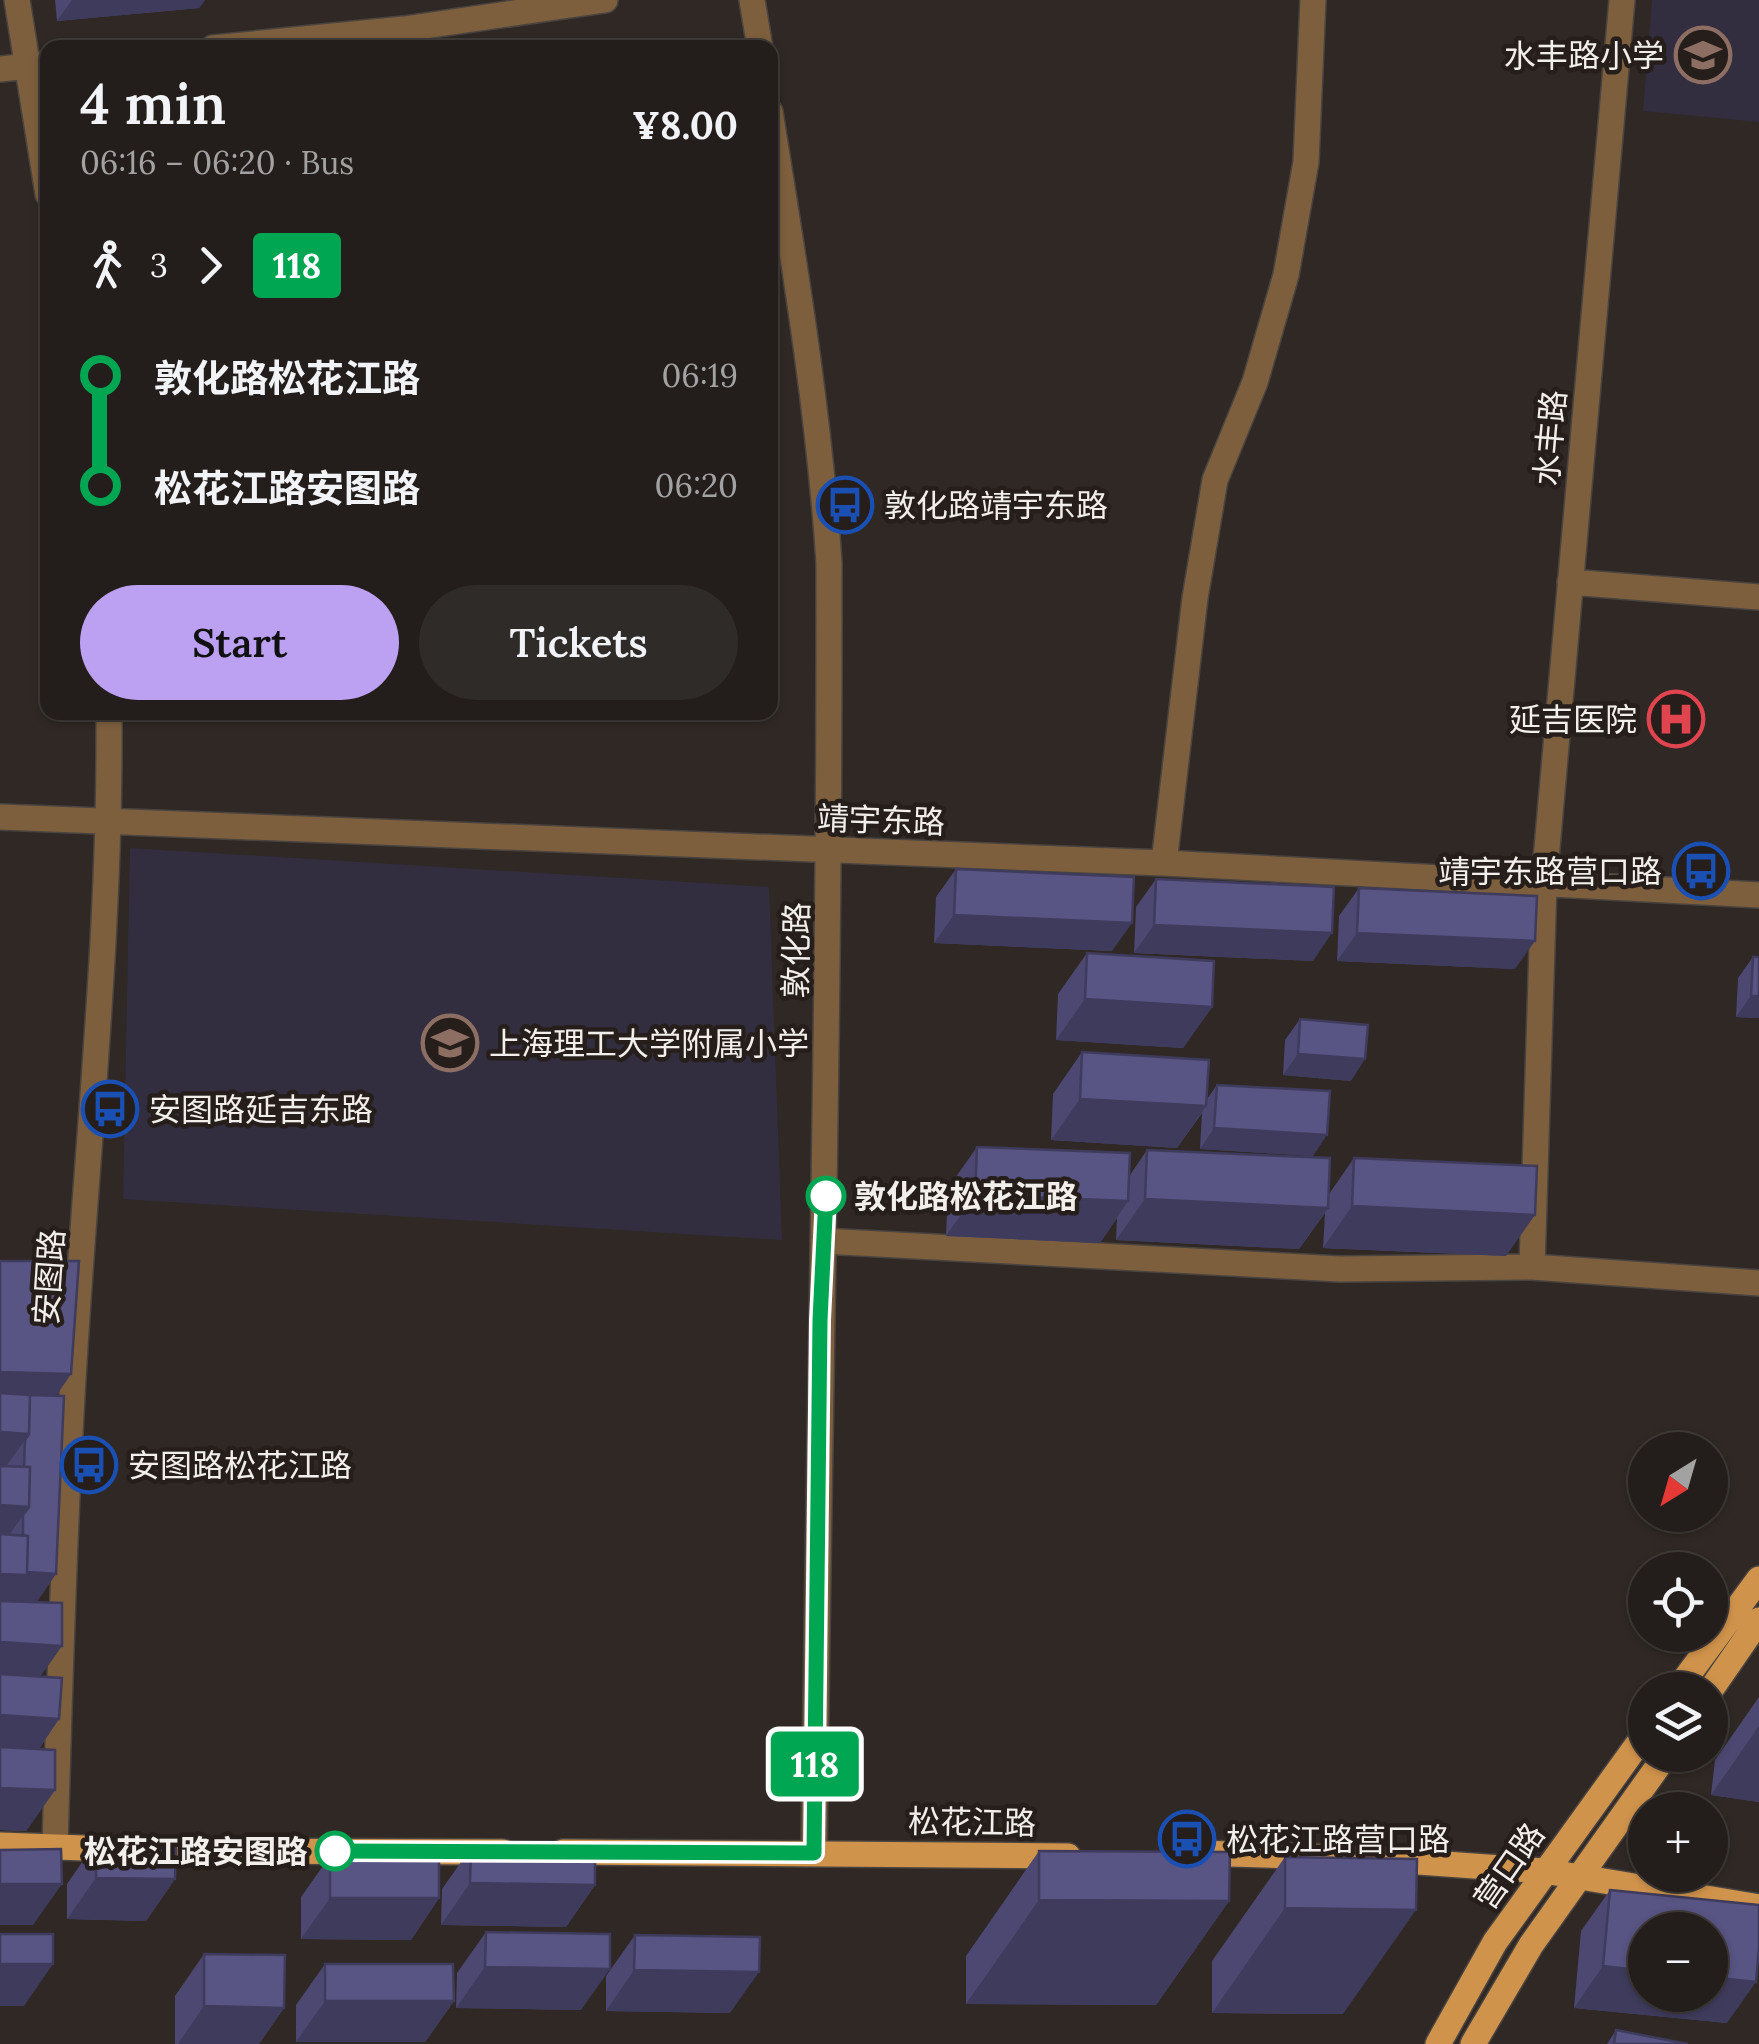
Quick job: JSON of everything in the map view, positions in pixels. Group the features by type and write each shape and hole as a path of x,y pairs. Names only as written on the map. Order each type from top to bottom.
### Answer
{"main road":[{"path":"1690,1672 1759,1579"},
{"path":"1723,1672 1759,1620"},
{"name":"营口路","path":"1438,2044 1470,1982 1544,1870 1628,1757"},
{"name":"营口路","path":"1473,2044 1531,1945 1654,1772"},
{"name":"松花江路","path":"0,1846 168,1851 1088,1856"},
{"path":"1170,1853 1362,1858 1544,1870 1759,1907"}],"street":[{"path":"16,0 38,65 40,91"},
{"path":"293,40 404,29 605,0"},
{"path":"752,0 759,40"},
{"path":"1164,863 1195,598 1215,480 1255,382 1286,275 1303,180 1313,0"},
{"name":"水丰路","path":"1532,1268 1544,882 1622,0"},
{"path":"0,69 38,65"},
{"name":"敦化路","path":"778,162 802,314 826,505 829,563 830,851 814,1853"},
{"path":"1570,582 1759,597"},
{"name":"安图路","path":"55,1846 70,1416 94,1106 110,822 109,720"},
{"name":"靖宇东路","path":"0,817 1164,863 1759,894"},
{"path":"823,1241 1340,1269 1532,1268 1759,1283"},
{"path":"30,1630 61,1632"}],"shaded area":[{"name":"水丰路小学","path":"1652,0 1759,0 1759,122 1643,111"},
{"name":"上海理工大学附属小学","path":"130,848 769,887 782,1240 123,1199"}],"building":[{"path":"956,869 1134,877 1132,923 954,915"},
{"path":"1156,879 1334,887 1332,933 1154,925"},
{"path":"1359,888 1537,896 1535,941 1357,933"},
{"path":"1087,953 1214,961 1212,1007 1085,999"},
{"path":"1753,957 1759,957 1759,996 1751,996"},
{"path":"1300,1019 1368,1025 1365,1059 1298,1054"},
{"path":"1082,1052 1209,1060 1206,1106 1080,1099"},
{"path":"1217,1085 1330,1091 1327,1135 1214,1128"},
{"path":"977,1147 1130,1153 1128,1201 975,1195"},
{"path":"1147,1150 1330,1158 1328,1208 1145,1199"},
{"path":"1354,1158 1537,1166 1535,1215 1352,1206"},
{"path":"0,1261 79,1261 71,1374 0,1372"},
{"path":"0,1393 30,1395 29,1434 0,1432"},
{"path":"30,1395 64,1396 56,1574 27,1572 28,1536 23,1535 23,1515 29,1507 30,1467 24,1467"},
{"path":"0,1466 30,1467 29,1507 0,1505"},
{"path":"0,1534 28,1536 27,1575 0,1574"},
{"path":"0,1601 62,1603 62,1646 0,1642"},
{"path":"0,1674 62,1678 59,1719 0,1715"},
{"path":"0,1747 55,1750 55,1790 0,1788"},
{"path":"96,1842 176,1844 175,1879 96,1878"},
{"path":"471,1848 595,1850 595,1885 470,1883"},
{"path":"61,1849 62,1884 0,1884 0,1850"},
{"path":"1039,1851 1230,1852 1229,1901 1039,1900"},
{"path":"330,1856 439,1857 439,1898 330,1898"},
{"path":"1285,1857 1417,1859 1416,1910 1285,1908"},
{"path":"1610,1890 1759,1905 1756,1982 1728,1979 1728,1912 1628,1912 1628,1969 1603,1966"},
{"path":"486,1932 610,1934 610,1969 485,1967"},
{"path":"0,1934 53,1934 53,1964 0,1964"},
{"path":"635,1935 760,1937 759,1972 634,1970"},
{"path":"204,1954 285,1955 284,2008 204,2006"},
{"path":"325,1964 453,1964 454,2001 325,2001"},
{"path":"1616,2030 1688,2044 1614,2044"}],"bus line":[{"name":"118","path":"335,1851 814,1853 820,1320 826,1196"}],"place":[{"name":"水丰路小学","path":"1703,55"},
{"name":"敦化路靖宇东路","path":"845,505"},
{"name":"延吉医院","path":"1676,719"},
{"name":"靖宇东路营口路","path":"1701,871"},
{"name":"上海理工大学附属小学","path":"450,1043"},
{"name":"安图路延吉东路","path":"110,1109"},
{"name":"敦化路松花江路","path":"826,1196"},
{"name":"安图路松花江路","path":"89,1465"},
{"name":"松花江路营口路","path":"1187,1839"},
{"name":"松花江路安图路","path":"335,1851"}]}
